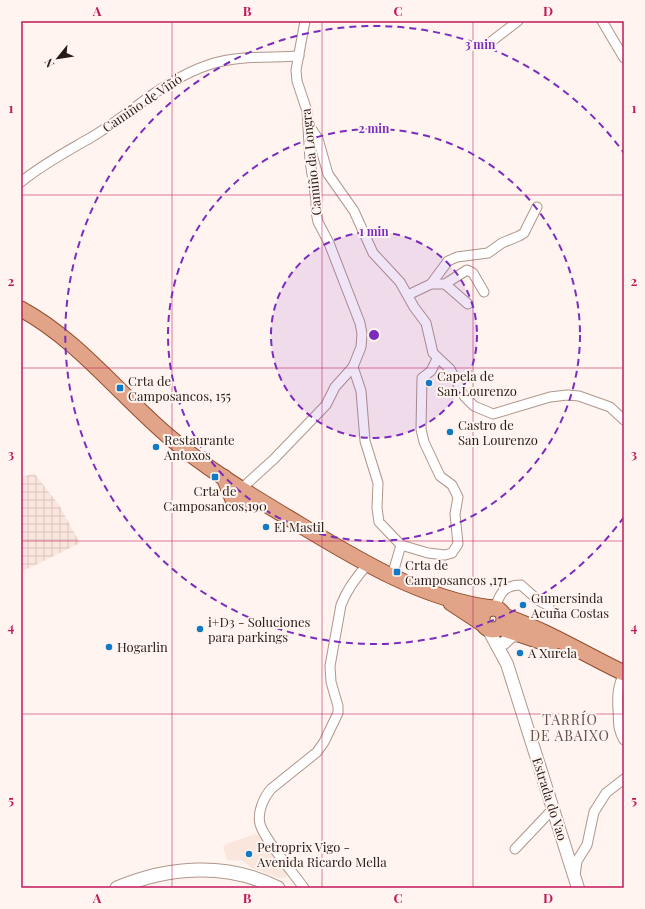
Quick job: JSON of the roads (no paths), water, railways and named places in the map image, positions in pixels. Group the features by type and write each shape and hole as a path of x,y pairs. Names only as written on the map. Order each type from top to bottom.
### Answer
{"main road":[{"path":"21,309 60,335 167,435 224,477 237,494 264,503 368,564 496,623 518,635 593,659 623,671"},
{"path":"496,623 559,640 593,659"},
{"path":"117,888 149,876 192,869 230,872 253,877 278,888"}],"street":[{"name":"Camiño da Longra","path":"237,494 274,459 326,405 335,387 353,367 361,347 362,334 360,323 332,251 318,222 310,162 307,111 296,81 305,21"},
{"path":"488,44 518,21"},
{"path":"602,21 624,58"},
{"name":"Camiño de Viñó","path":"21,182 44,165 90,138 182,75 212,64 232,60 299,56"},
{"path":"308,123 318,139 332,183 354,211 376,256 391,271 426,323 429,341 437,359 450,369 464,396 474,406 485,412 493,414 550,397 567,395 582,396 610,407 624,420"},
{"path":"431,284 433,279 448,261 457,257 488,253 502,243 524,233 537,207"},
{"path":"408,295 431,284 446,284 464,271 471,271 484,292"},
{"path":"446,284 468,304"},
{"path":"353,367 361,391 365,441 378,483 377,508 379,522 401,545 428,553 445,555 452,553 458,544 455,514 458,497 452,485 440,476 432,461 421,428 422,378 431,371 437,359"},
{"path":"392,576 401,545"},
{"path":"304,888 262,830 259,816 266,795 271,789 317,752 324,742 338,713 338,706 331,682 330,666 341,605 344,596 368,564"},
{"path":"496,623 501,592 505,588 514,585 521,585 538,600 549,606"},
{"name":"Estrada do Vao","path":"496,623 507,664 554,811 575,884"},
{"name":"Estrada do Vao","path":"496,623 507,664"},
{"path":"623,671 616,699 618,711 617,723 624,740"},
{"path":"575,884 577,861 582,855 586,845 594,812 606,793 624,779"},
{"path":"515,849 548,813 554,811"}],"place":[{"name":"Capela de San Lourenzo","path":"429,383"},
{"name":"Crta de Camposancos, 155","path":"120,388"},
{"name":"Castro de San Lourenzo","path":"450,432"},
{"name":"Restaurante Antoxos","path":"156,447"},
{"name":"Crta de Camposancos,190","path":"215,477"},
{"name":"El Mastil","path":"266,527"},
{"name":"Crta de Camposancos ,171","path":"397,572"},
{"name":"Gumersinda Acuña Costas","path":"523,605"},
{"name":"i+D3 - Soluciones para parkings","path":"200,629"},
{"name":"Hogarlin","path":"109,647"},
{"name":"A Xurela","path":"520,653"},
{"name":"Petroprix Vigo - Avenida Ricardo Mella","path":"249,854"}],"district":[{"name":"TARRÍO DE ABAIXO","path":"570,728"}]}
